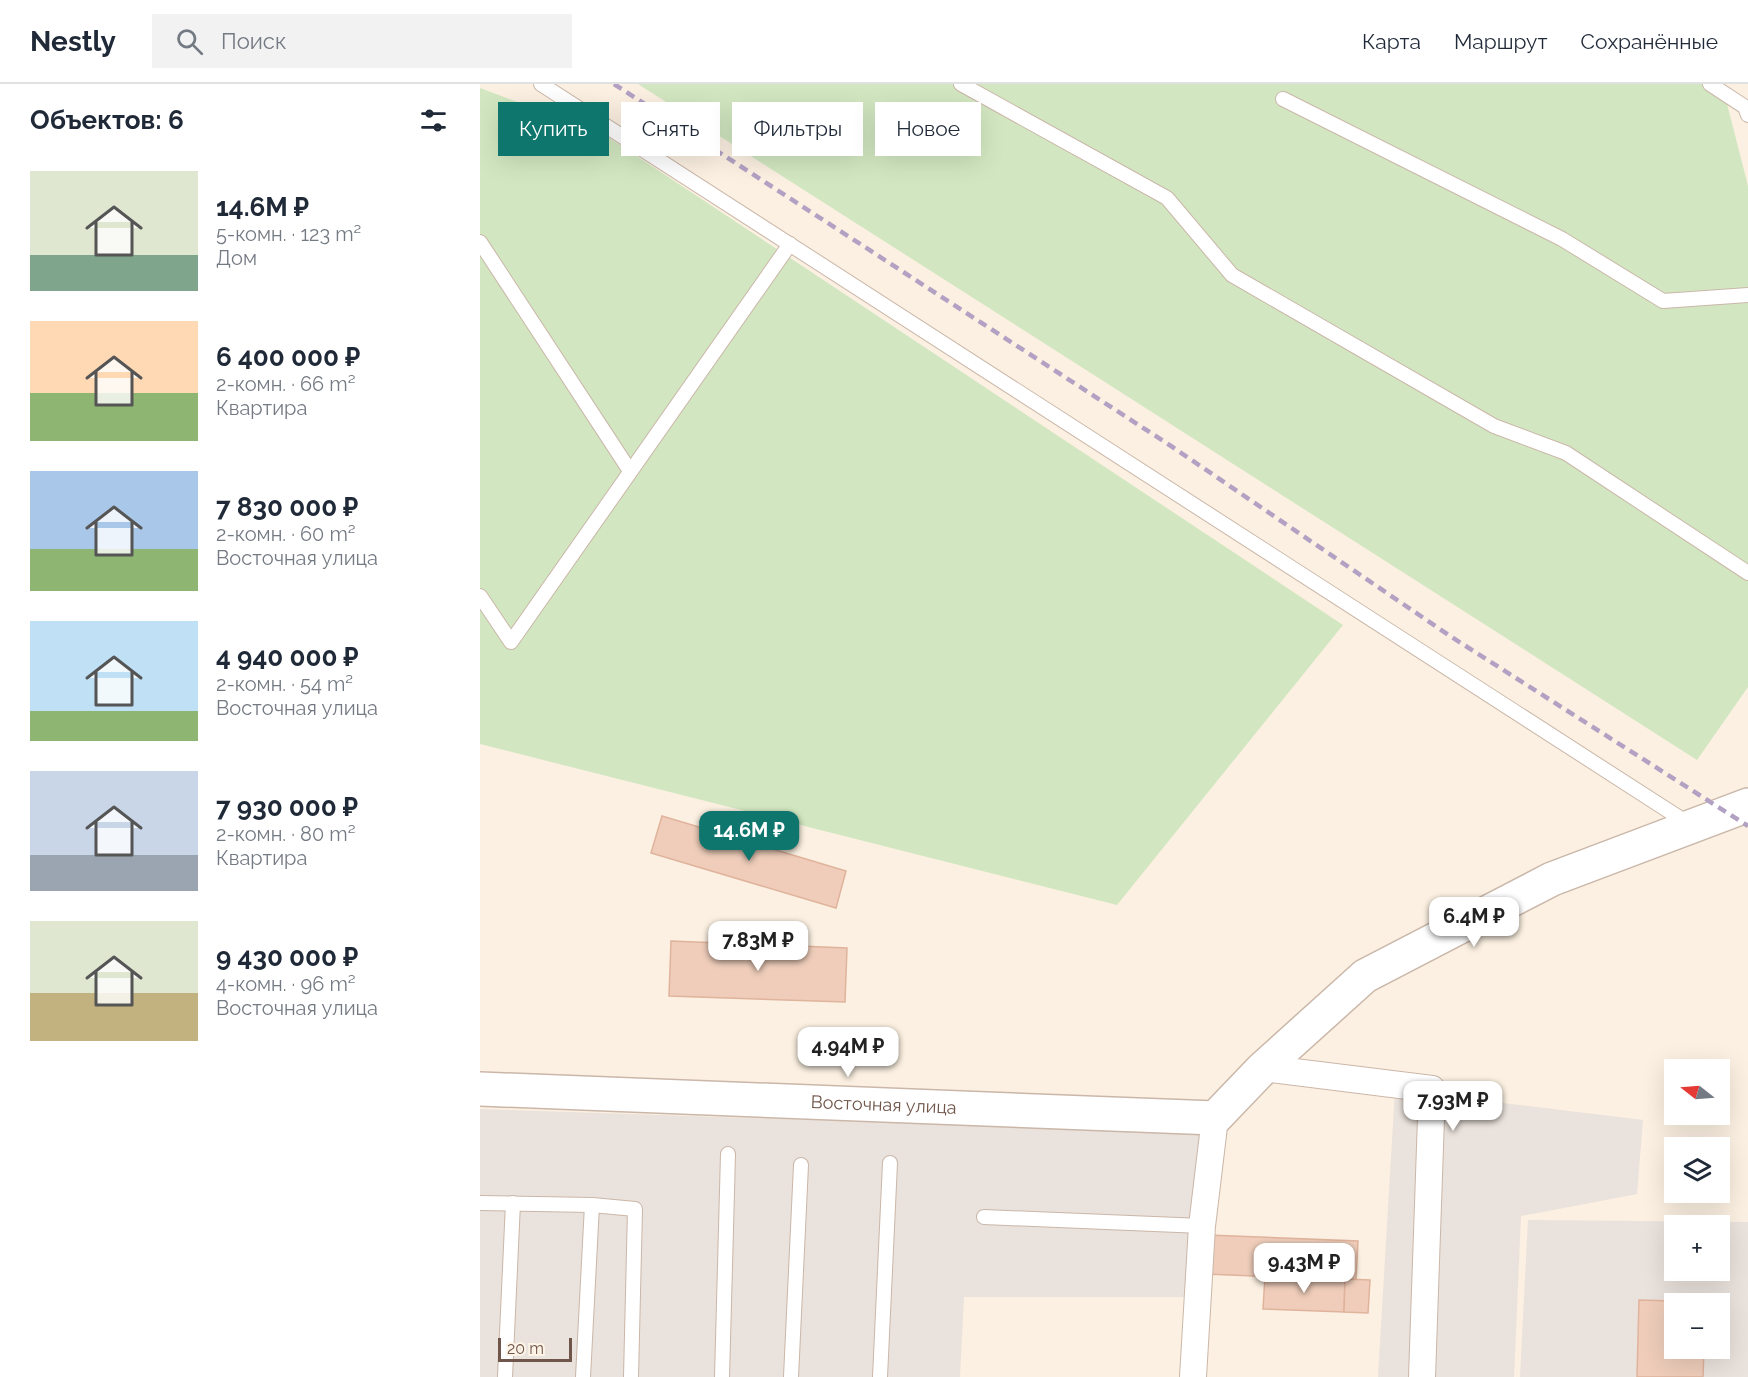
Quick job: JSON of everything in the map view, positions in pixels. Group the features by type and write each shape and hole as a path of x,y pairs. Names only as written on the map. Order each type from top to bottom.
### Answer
{"street":[{"path":"1193,1377 1202,1226 1215,1118 1263,1068 1365,976 1552,879 1748,805"},
{"path":"1263,1068 1432,1089 1422,1377"},
{"name":"Восточная улица","path":"480,1089 1215,1118"}],"lane":[{"path":"541,84 1692,826"},
{"path":"961,84 1167,198 1233,275 1494,426 1566,453 1748,573"},
{"path":"1710,84 1745,107 1748,115"},
{"path":"1283,99 1562,239 1663,301 1748,295"},
{"path":"480,242 630,471"},
{"path":"480,596 511,642 790,244"},
{"path":"722,1377 728,1154"},
{"path":"880,1377 890,1162"},
{"path":"791,1377 801,1165"},
{"path":"480,1203 592,1205 635,1209 631,1377"},
{"path":"505,1377 513,1203"},
{"path":"583,1377 592,1205"},
{"path":"984,1217 1202,1226"}],"shaded area":[{"path":"1395,1090 1643,1120 1637,1194 1521,1216 1514,1377 1378,1377"},
{"path":"480,1109 1207,1133 1195,1297 964,1297 960,1377 480,1377"},
{"path":"1528,1220 1664,1221 1664,1281 1730,1281 1730,1222 1748,1222 1748,1377 1520,1377"}],"green space":[{"path":"638,84 1722,84 1748,186 1748,687 1697,760 751,156 863,156 863,102 732,102 732,144 720,136 720,102 666,102"},
{"path":"480,88 517,102 498,102 498,156 609,156 609,138 621,146 621,156 637,156 1343,625 1117,905 480,744"}],"building":[{"path":"662,816 846,871 836,908 651,853"},
{"path":"671,941 847,948 845,1002 669,996"},
{"path":"1208,1235 1358,1241 1356,1280 1206,1274"},
{"path":"1265,1276 1345,1279 1344,1312 1263,1309"},
{"path":"1345,1279 1370,1280 1368,1313 1344,1312"},
{"path":"1639,1300 1664,1301 1664,1359 1704,1359 1703,1377 1637,1377"}],"railway":[{"path":"614,84 1171,446 1450,636 1748,826"}]}
